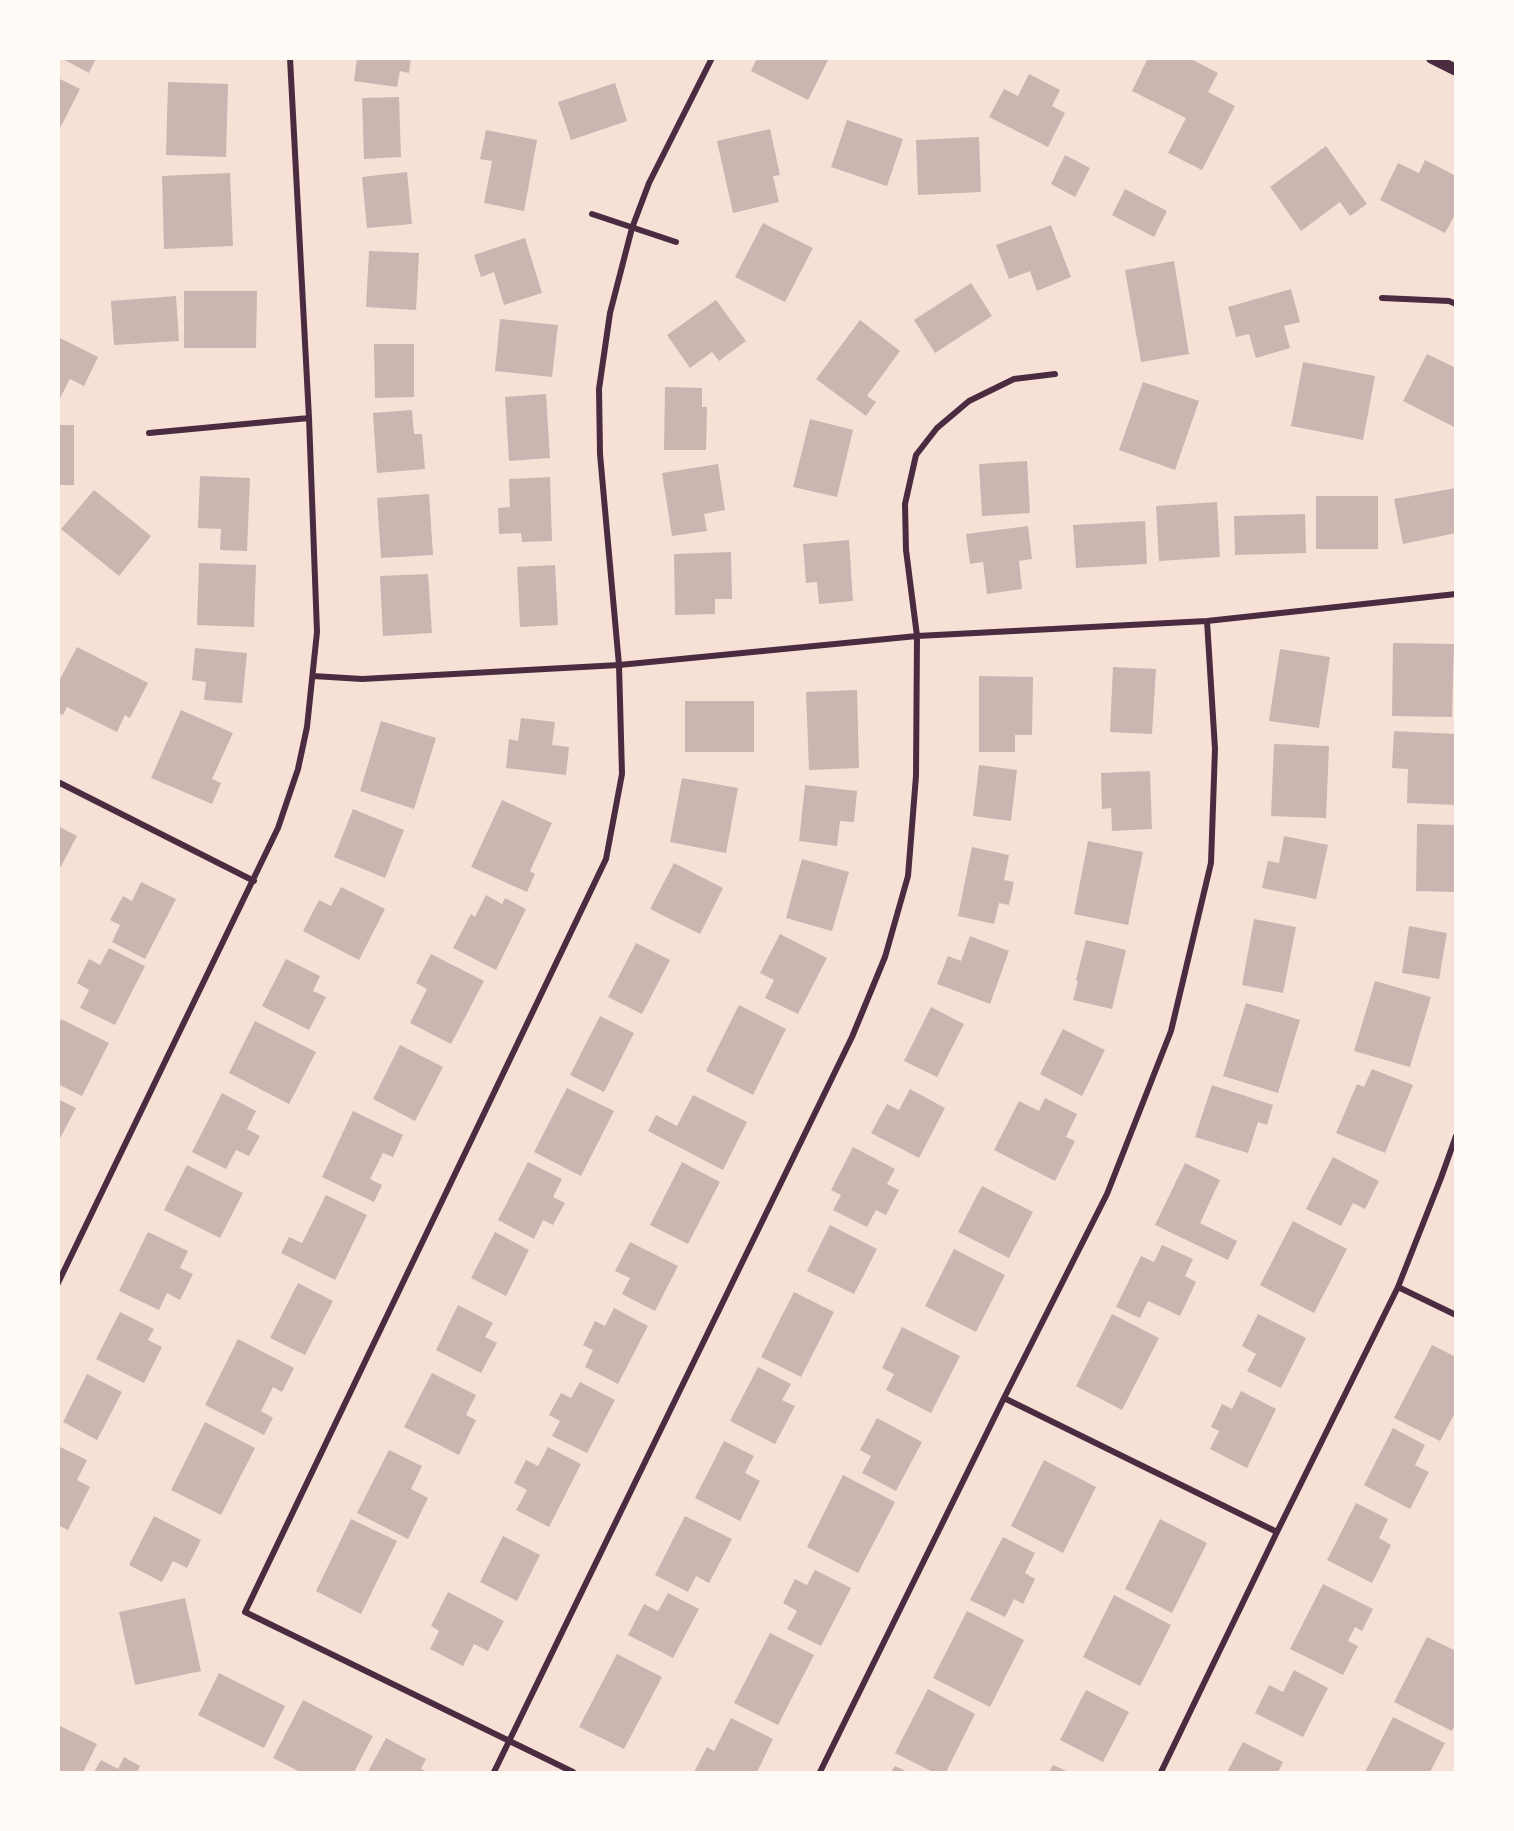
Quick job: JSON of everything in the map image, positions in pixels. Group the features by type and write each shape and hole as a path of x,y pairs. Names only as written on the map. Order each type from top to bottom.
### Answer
{"main road":[{"path":"1432,58 1455,70"}],"street":[{"path":"58,1283 278,828 298,768 307,727 317,632 291,58"},
{"path":"573,1773 245,1612 606,858 622,774 619,665 600,454 599,388 610,313 632,228 649,183 712,58"},
{"path":"592,214 676,242"},
{"path":"1382,298 1449,301 1455,304"},
{"path":"494,1773 852,1036 885,957 908,876 916,776 916,636 906,550 905,504 916,455 937,428 969,401 1014,379 1055,374"},
{"path":"149,433 309,418"},
{"path":"313,676 363,679 619,665 916,636 1207,621 1455,594"},
{"path":"820,1773 1107,1194 1171,1031 1211,863 1215,749 1207,621"},
{"path":"58,782 254,881"},
{"path":"1161,1773 1398,1287 1455,1136"},
{"path":"1398,1287 1455,1315"},
{"path":"1004,1398 1277,1532"}],"building":[{"path":"61,58 96,58 89,73"},
{"path":"357,58 411,58 409,73 400,71 397,87 354,81"},
{"path":"757,58 829,58 808,100 751,71"},
{"path":"1148,58 1189,58 1218,73 1208,92 1235,106 1202,170 1168,153 1186,118 1132,91"},
{"path":"1029,74 1060,90 1052,106 1065,113 1048,147 989,117 1004,89 1018,96"},
{"path":"58,78 80,89 58,132"},
{"path":"168,82 228,84 226,157 166,155"},
{"path":"615,83 627,121 571,140 558,102"},
{"path":"399,97 401,157 364,159 362,98"},
{"path":"847,120 903,139 887,186 831,167"},
{"path":"770,129 780,175 773,176 779,202 733,213 717,141"},
{"path":"486,130 537,140 524,211 484,203 492,161 480,159"},
{"path":"979,137 981,192 918,195 916,140"},
{"path":"1326,146 1367,204 1350,216 1340,202 1301,231 1270,187"},
{"path":"1065,155 1090,168 1075,197 1051,184"},
{"path":"1425,160 1456,176 1456,213 1445,233 1380,200 1398,163 1419,173"},
{"path":"407,172 412,224 367,228 362,177"},
{"path":"230,173 233,246 164,249 162,176"},
{"path":"1125,189 1167,211 1154,237 1112,215"},
{"path":"763,223 813,248 785,302 735,277"},
{"path":"1051,225 1071,277 1037,291 1030,271 1009,279 996,245"},
{"path":"525,238 542,293 504,305 494,272 481,277 474,255"},
{"path":"369,251 419,253 416,310 366,307"},
{"path":"1174,261 1189,354 1141,362 1125,270"},
{"path":"971,283 992,316 935,353 914,320"},
{"path":"1291,289 1300,322 1284,326 1290,348 1256,358 1249,334 1236,337 1228,307"},
{"path":"184,291 257,291 256,348 184,348"},
{"path":"176,296 179,341 114,345 111,301"},
{"path":"716,300 746,341 719,361 712,352 690,368 667,335"},
{"path":"500,319 558,325 552,377 495,371"},
{"path":"860,320 900,351 867,396 876,402 866,416 816,379"},
{"path":"58,337 98,357 84,386 70,379 58,402"},
{"path":"374,344 414,344 414,397 375,398"},
{"path":"1427,354 1456,368 1456,428 1403,401"},
{"path":"1303,362 1375,376 1363,440 1291,426"},
{"path":"1143,382 1199,401 1175,470 1119,450"},
{"path":"665,387 702,388 702,407 707,407 706,450 664,450"},
{"path":"546,394 550,458 509,461 505,397"},
{"path":"412,410 414,434 422,434 425,469 377,473 373,413"},
{"path":"810,419 853,430 837,497 793,487"},
{"path":"58,425 74,425 74,485 58,485"},
{"path":"1027,461 1030,513 982,516 979,464"},
{"path":"718,464 725,510 704,514 707,531 672,536 662,473"},
{"path":"200,476 250,478 247,551 220,550 221,529 198,528"},
{"path":"550,477 552,541 522,542 521,533 499,534 498,508 510,507 509,479"},
{"path":"1456,488 1456,533 1403,544 1394,499"},
{"path":"94,490 151,536 119,576 61,529"},
{"path":"429,494 433,555 381,558 377,498"},
{"path":"1316,496 1378,496 1378,549 1316,549"},
{"path":"1217,502 1220,557 1159,561 1156,506"},
{"path":"1305,514 1306,553 1235,555 1234,516"},
{"path":"1145,521 1147,564 1076,568 1073,525"},
{"path":"1028,526 1032,559 1019,561 1022,589 987,594 983,562 970,564 966,534"},
{"path":"849,540 853,601 819,604 817,582 806,583 803,544"},
{"path":"731,552 732,599 715,599 715,614 675,615 674,554"},
{"path":"199,563 256,565 254,627 197,625"},
{"path":"555,565 558,625 520,627 517,567"},
{"path":"428,574 432,633 383,636 380,576"},
{"path":"1393,643 1454,644 1452,717 1392,716"},
{"path":"77,647 148,683 130,718 125,715 117,732 67,707 63,715 58,713 58,683"},
{"path":"195,648 247,653 242,703 204,700 206,682 192,680"},
{"path":"1280,649 1330,657 1319,728 1269,721"},
{"path":"1113,667 1156,669 1152,734 1110,732"},
{"path":"979,676 1033,677 1032,735 1015,735 1015,752 979,752"},
{"path":"857,690 859,768 809,770 806,692"},
{"path":"685,701 754,701 754,752 685,752"},
{"path":"181,710 233,733 212,779 221,783 212,804 151,778"},
{"path":"521,718 555,722 552,745 569,747 566,775 506,768 509,739 518,741"},
{"path":"381,721 436,738 414,809 360,791"},
{"path":"1394,731 1456,734 1456,805 1407,803 1408,769 1392,768"},
{"path":"1274,744 1329,746 1326,818 1271,816"},
{"path":"979,765 1017,770 1011,821 973,816"},
{"path":"1150,771 1152,829 1112,831 1111,808 1102,809 1101,773"},
{"path":"682,778 738,788 726,853 670,842"},
{"path":"805,785 857,791 854,822 840,821 837,846 799,841"},
{"path":"502,800 552,823 530,871 535,874 527,892 471,867"},
{"path":"353,809 404,830 385,878 334,857"},
{"path":"1417,824 1456,825 1456,892 1416,891"},
{"path":"58,826 77,836 58,872"},
{"path":"1284,836 1328,845 1316,899 1262,888 1268,861 1279,863"},
{"path":"1088,841 1143,852 1128,925 1074,914"},
{"path":"972,847 1009,855 1004,880 1014,882 1009,905 999,903 994,924 958,916"},
{"path":"802,859 849,872 832,931 786,918"},
{"path":"674,863 723,888 700,934 650,909"},
{"path":"141,882 176,899 145,959 112,942 120,925 110,920 123,896 132,901"},
{"path":"341,887 385,909 359,960 303,931 319,900 331,906"},
{"path":"486,895 502,904 505,898 526,909 496,970 453,948 471,914 475,917"},
{"path":"1254,919 1296,927 1283,993 1242,985"},
{"path":"1409,926 1447,933 1439,979 1402,973"},
{"path":"780,934 827,958 798,1014 765,998 774,980 760,973"},
{"path":"970,936 1009,951 990,1004 937,984 948,956 961,961"},
{"path":"1086,940 1126,950 1112,1009 1073,1000"},
{"path":"636,943 670,960 642,1014 608,997"},
{"path":"109,948 145,966 115,1025 80,1008 89,990 77,983 89,959 100,965"},
{"path":"431,954 484,981 451,1044 410,1023 427,989 416,983"},
{"path":"286,959 320,976 313,991 326,997 309,1030 262,1006"},
{"path":"1375,981 1431,997 1410,1067 1354,1051"},
{"path":"1246,1003 1300,1020 1278,1093 1223,1076"},
{"path":"739,1005 786,1029 753,1095 706,1071"},
{"path":"931,1007 964,1024 937,1077 904,1061"},
{"path":"600,1016 634,1033 604,1092 570,1075"},
{"path":"61,1019 109,1043 82,1096 58,1084 58,1024"},
{"path":"255,1021 316,1052 289,1104 229,1073"},
{"path":"1063,1029 1105,1050 1082,1096 1040,1074"},
{"path":"400,1045 443,1067 415,1121 373,1099"},
{"path":"1372,1069 1413,1085 1385,1153 1336,1133 1357,1084 1364,1087"},
{"path":"1212,1085 1273,1105 1267,1125 1258,1122 1248,1153 1195,1137"},
{"path":"567,1088 614,1111 581,1176 534,1152"},
{"path":"910,1089 945,1108 919,1158 871,1133 887,1104 899,1110"},
{"path":"222,1093 256,1111 247,1129 260,1136 249,1156 236,1150 226,1169 192,1152"},
{"path":"693,1095 747,1122 723,1170 648,1131 656,1115 677,1126"},
{"path":"1045,1098 1077,1114 1066,1137 1075,1141 1055,1181 994,1150 1019,1101 1039,1111"},
{"path":"58,1099 76,1108 58,1142"},
{"path":"353,1111 403,1135 393,1157 383,1153 370,1179 382,1185 374,1202 322,1177"},
{"path":"853,1147 895,1169 887,1184 899,1190 886,1215 876,1210 867,1227 833,1210 841,1195 831,1190"},
{"path":"1333,1157 1379,1181 1365,1209 1353,1203 1341,1226 1306,1209"},
{"path":"528,1162 562,1179 553,1197 565,1203 553,1225 543,1220 534,1239 498,1220"},
{"path":"682,1162 720,1182 688,1244 650,1225"},
{"path":"1185,1163 1220,1180 1200,1223 1237,1241 1228,1260 1155,1225"},
{"path":"187,1165 243,1193 220,1238 164,1210"},
{"path":"982,1186 1033,1212 1009,1258 958,1232"},
{"path":"326,1195 367,1215 335,1280 281,1253 289,1237 302,1243"},
{"path":"1293,1221 1347,1249 1314,1313 1260,1285"},
{"path":"830,1225 877,1249 854,1294 807,1271"},
{"path":"148,1232 188,1251 180,1268 193,1274 180,1300 167,1293 159,1310 119,1291"},
{"path":"495,1232 529,1250 506,1296 471,1278"},
{"path":"630,1242 678,1266 655,1311 622,1294 630,1278 615,1271"},
{"path":"1162,1245 1193,1259 1185,1276 1196,1282 1180,1316 1148,1301 1140,1318 1116,1307 1141,1256 1154,1262"},
{"path":"954,1249 1005,1275 976,1332 925,1306"},
{"path":"298,1283 333,1301 305,1355 270,1338"},
{"path":"794,1292 834,1312 801,1377 761,1357"},
{"path":"458,1305 493,1323 485,1337 497,1343 481,1373 436,1350"},
{"path":"614,1308 648,1326 618,1384 585,1367 593,1350 583,1345 595,1321 605,1326"},
{"path":"120,1312 154,1329 148,1340 162,1347 144,1383 96,1359"},
{"path":"1112,1314 1159,1338 1122,1410 1076,1386"},
{"path":"1258,1314 1306,1338 1281,1388 1247,1371 1256,1354 1242,1346"},
{"path":"902,1327 960,1356 931,1413 886,1390 894,1374 882,1368"},
{"path":"238,1339 294,1368 282,1392 273,1387 261,1411 273,1418 264,1435 205,1405"},
{"path":"1432,1345 1456,1357 1456,1411 1440,1441 1394,1418"},
{"path":"758,1367 791,1384 782,1400 795,1406 775,1444 730,1421"},
{"path":"432,1373 476,1395 466,1415 476,1420 459,1455 404,1427"},
{"path":"87,1374 122,1392 97,1440 63,1422"},
{"path":"580,1382 615,1400 587,1453 552,1436 560,1421 549,1415 561,1393 571,1398"},
{"path":"1241,1391 1276,1409 1247,1468 1210,1449 1219,1431 1211,1427 1222,1404 1232,1409"},
{"path":"877,1418 922,1442 896,1491 862,1473 871,1456 860,1450"},
{"path":"205,1422 255,1448 221,1515 171,1490"},
{"path":"1393,1428 1425,1445 1415,1465 1429,1472 1410,1509 1364,1485"},
{"path":"724,1441 754,1456 745,1473 760,1481 740,1521 695,1498"},
{"path":"58,1446 87,1460 77,1480 90,1487 68,1530 58,1525"},
{"path":"548,1447 581,1464 549,1527 516,1510 527,1490 514,1483 526,1460 538,1466"},
{"path":"389,1450 422,1466 411,1489 428,1498 408,1539 357,1513"},
{"path":"1044,1460 1096,1487 1063,1553 1011,1526"},
{"path":"843,1475 895,1502 858,1573 807,1547"},
{"path":"1356,1503 1388,1519 1379,1538 1391,1545 1372,1583 1327,1560"},
{"path":"154,1516 201,1540 187,1568 173,1561 162,1582 129,1565"},
{"path":"685,1516 732,1539 709,1583 696,1576 688,1592 655,1575"},
{"path":"351,1519 397,1541 361,1614 316,1591"},
{"path":"1160,1519 1207,1543 1172,1613 1125,1589"},
{"path":"503,1536 540,1555 517,1601 480,1582"},
{"path":"1003,1537 1035,1553 1025,1573 1035,1579 1023,1604 1014,1599 1005,1617 970,1600"},
{"path":"815,1570 851,1588 821,1646 787,1629 797,1611 783,1603 795,1579 807,1585"},
{"path":"1323,1584 1373,1609 1362,1631 1355,1627 1348,1641 1358,1646 1343,1675 1290,1649"},
{"path":"448,1592 504,1621 488,1651 474,1644 463,1666 430,1649 439,1631 431,1626"},
{"path":"668,1593 699,1609 673,1658 628,1635 644,1604 658,1611"},
{"path":"1114,1595 1171,1625 1140,1686 1083,1657"},
{"path":"185,1598 201,1671 135,1685 119,1612"},
{"path":"967,1611 1024,1640 990,1707 933,1678"},
{"path":"770,1633 814,1655 778,1725 734,1703"},
{"path":"1427,1637 1456,1651 1456,1723 1452,1731 1394,1702"},
{"path":"617,1654 662,1677 624,1749 579,1727"},
{"path":"1294,1670 1328,1688 1303,1737 1255,1713 1269,1685 1283,1692"},
{"path":"219,1673 285,1706 264,1748 198,1715"},
{"path":"928,1689 975,1714 946,1772 933,1772 895,1753"},
{"path":"1086,1690 1129,1712 1103,1762 1060,1740"},
{"path":"303,1700 373,1736 354,1772 300,1772 273,1758"},
{"path":"1393,1717 1445,1743 1430,1772 1365,1772"},
{"path":"731,1718 773,1739 757,1772 694,1772 707,1747 714,1751"},
{"path":"58,1725 97,1744 83,1772 58,1772"},
{"path":"386,1738 426,1759 421,1769 428,1772 368,1772"},
{"path":"1243,1742 1283,1762 1278,1772 1227,1772"},
{"path":"124,1757 140,1766 137,1772 94,1772 101,1760 118,1769"},
{"path":"1053,1765 1069,1772 1049,1772"},
{"path":"895,1766 908,1772 891,1772"}]}
